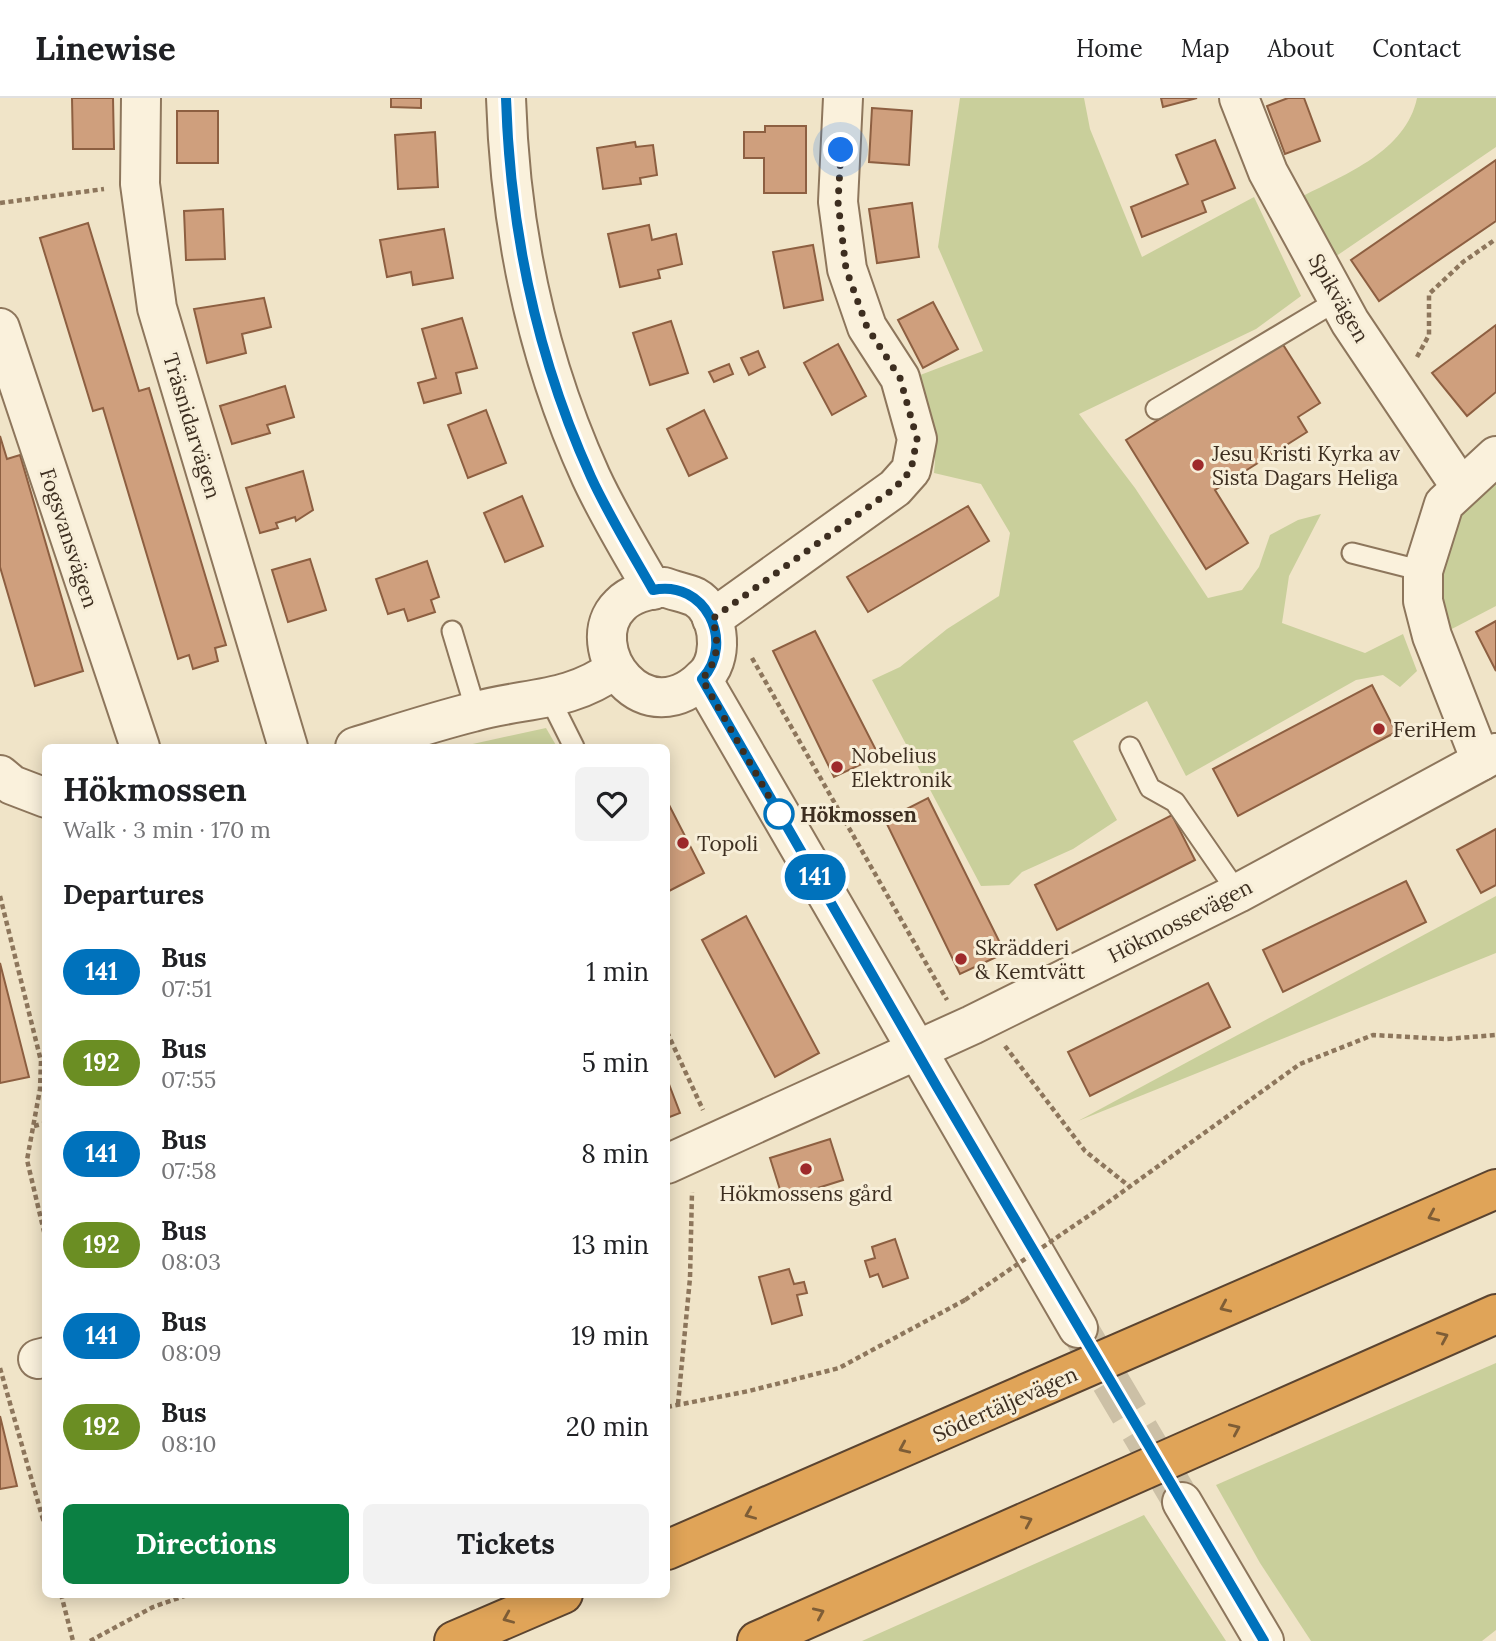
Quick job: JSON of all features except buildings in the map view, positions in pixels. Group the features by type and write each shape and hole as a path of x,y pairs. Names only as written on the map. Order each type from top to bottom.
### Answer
{"highway":[{"name":"Södertäljevägen","path":"670,1549 1496,1189"},
{"path":"757,1641 1496,1314"},
{"path":"454,1641 554,1598"}],"street":[{"name":"Träsnidarvägen","path":"141,98 140,184 157,308 287,744"},
{"path":"506,98 514,203 540,334 591,477 653,590"},
{"path":"712,619 895,488 911,470 917,439 900,378 867,327 846,269 838,202 843,98"},
{"name":"Spikvägen","path":"1239,98 1268,172 1338,300 1460,486"},
{"name":"Fogsvansvägen","path":"0,328 139,744"},
{"path":"1489,757 1432,636 1423,601 1423,571 1444,504 1460,486 1496,456"},
{"path":"664,587 698,598 712,619 717,634 717,647 712,668 684,692 657,697 639,692 615,669 608,643 608,629 619,605 641,592 664,587"},
{"path":"365,744 475,711 550,699 593,685 615,669"},
{"path":"702,679 1078,1328"},
{"name":"Hökmossevägen","path":"693,1154 916,1051 984,1036 1238,893 1489,757"},
{"path":"0,775 12,785 42,797"},
{"path":"1182,1502 1264,1641"}],"lane":[{"path":"1156,409 1338,300"},
{"path":"1352,552 1423,571"},
{"path":"452,631 475,711"},
{"path":"550,699 573,744"},
{"path":"1130,747 1150,788 1175,802 1238,893"}],"path":[{"path":"0,203 140,184"},
{"path":"1392,385 1422,352 1429,335 1429,294 1464,262 1496,239"},
{"path":"746,646 943,996 984,1036 1005,1045 1084,1150 1129,1186"},
{"path":"0,896 41,1060 34,1126 27,1160 42,1223"},
{"path":"670,1406 749,1391 839,1368 965,1300 1100,1208 1300,1065 1373,1035 1446,1039 1496,1035"},
{"path":"670,1046 693,1154 690,1278 678,1404"},
{"path":"34,1126 42,1124"},
{"path":"0,1368 42,1509"},
{"path":"62,1598 73,1641"},
{"path":"90,1641 153,1608 179,1598"}],"green space":[{"path":"960,98 1084,98 1090,129 1142,257 1254,197 1301,296 1256,329 1079,414 1135,488 1208,598 1242,590 1259,567 1270,535 1298,520 1321,514 1289,576 1282,623 1365,653 1403,634 1417,671 1400,687 1383,675 1356,680 1186,776 1147,701 1073,741 1117,820 1073,849 1022,872 1009,885 981,886 872,680 900,667 947,629 999,596 1010,533 981,484 934,473 932,423 915,377 983,351 938,247"},
{"path":"1417,98 1496,98 1496,147 1329,261 1303,196 1372,159 1401,133 1411,117"},
{"path":"1496,474 1496,606 1446,632 1439,604 1445,531"},
{"path":"546,728 555,744 473,744"},
{"path":"1496,896 1496,953 1078,1121"},
{"path":"1496,1363 1496,1630 1482,1641 1311,1641 1260,1563 1216,1485"},
{"path":"1144,1515 1226,1641 862,1641 1131,1521"}],"tunnel":[{"path":"1081,1332 1182,1502"}],"bus line":[{"name":"141","path":"506,98 514,203 526,274 540,334 591,477 653,590 664,587 698,598 712,619 717,634 717,647 712,668 702,679 937,1087 1264,1641"}],"place":[{"name":"Jesu Kristi Kyrka av Sista Dagars Heliga","path":"1198,465"},
{"name":"FeriHem","path":"1379,729"},
{"name":"Nobelius Elektronik","path":"837,767"},
{"name":"Hökmossen","path":"779,814"},
{"name":"Topoli","path":"683,843"},
{"name":"Skrädderi & Kemtvätt","path":"961,959"},
{"name":"Hökmossens gård","path":"806,1169"}],"route":[{"path":"779,814 783,821 702,679 712,668 717,647 717,634 712,619 895,488 911,470 917,439 900,378 867,327 846,269 838,202 841,150"}]}
